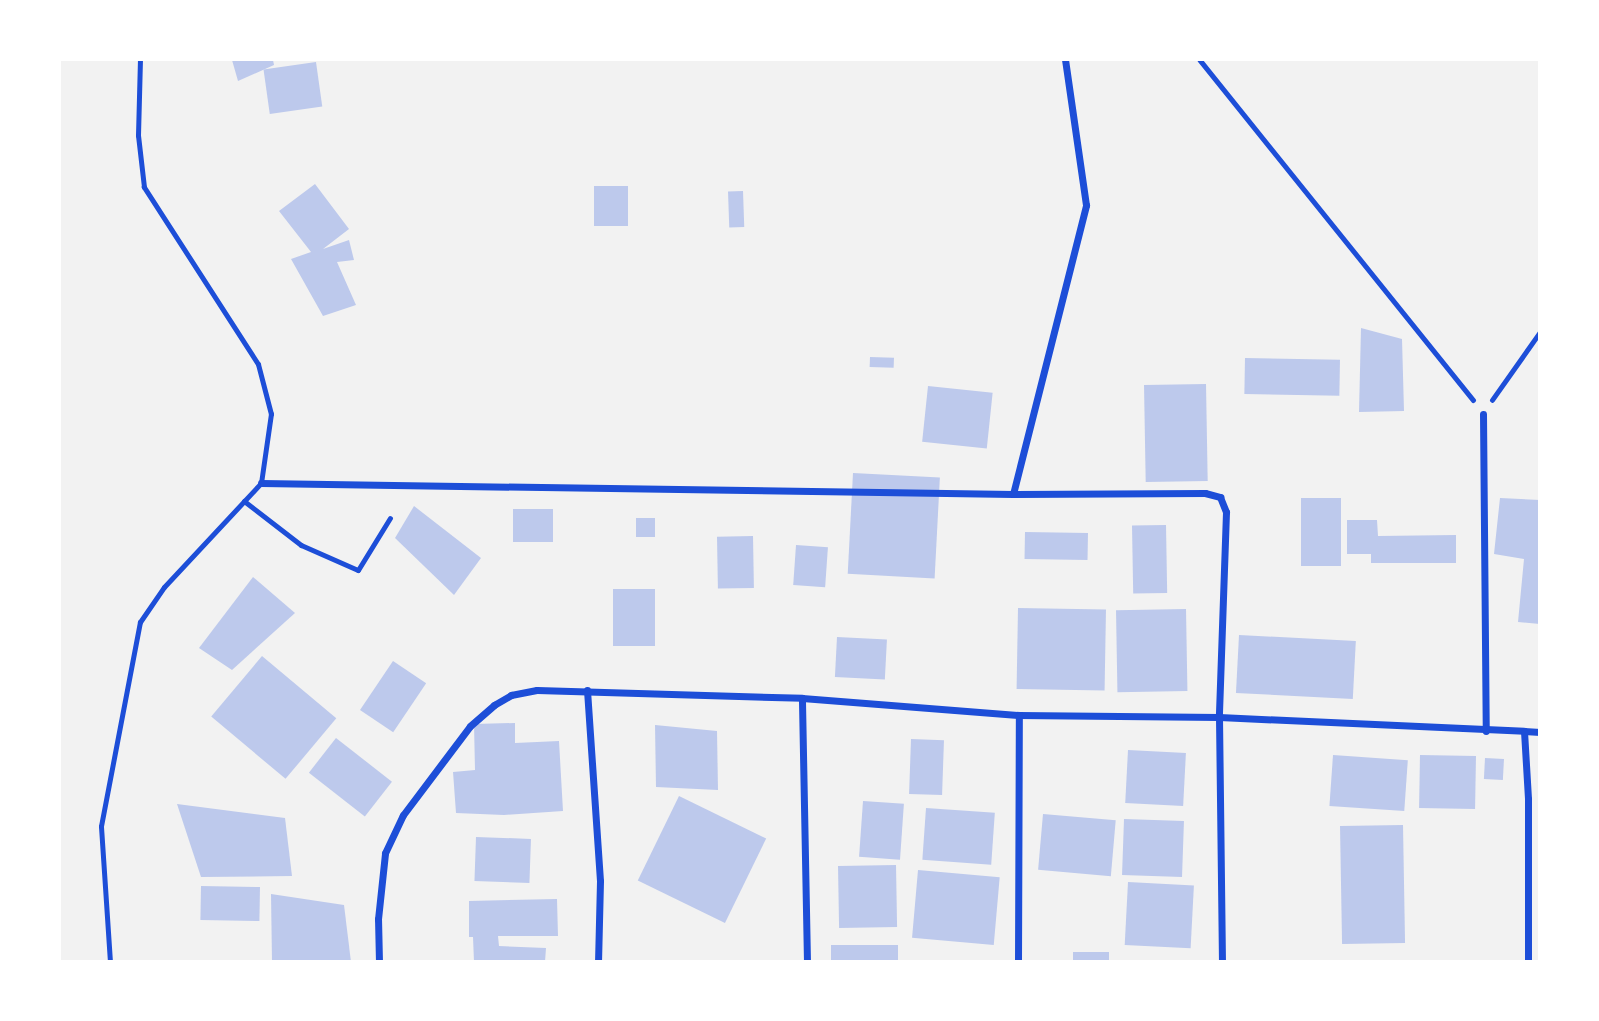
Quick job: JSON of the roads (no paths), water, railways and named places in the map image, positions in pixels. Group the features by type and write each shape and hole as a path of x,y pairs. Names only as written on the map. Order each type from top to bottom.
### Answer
{"street":[{"path":"1013,494 1086,205 1065,60"},
{"path":"1483,414 1486,731"},
{"path":"261,483 1013,494 1205,492 1220,497 1226,512 1219,717 1223,961"},
{"path":"379,961 378,919 385,853 403,815 470,726 483,713 511,695 537,690 587,690 802,698 1019,715 1219,717 1539,732"},
{"path":"587,690 600,881 598,961"},
{"path":"802,698 807,961"},
{"path":"1018,961 1019,715"},
{"path":"1524,731 1528,799 1528,961"}],"lane":[{"path":"110,961 101,826 140,622 164,587 261,483 271,414 258,364 144,187 138,135 140,60"},
{"path":"244,501 301,545 358,570 390,518"}]}
